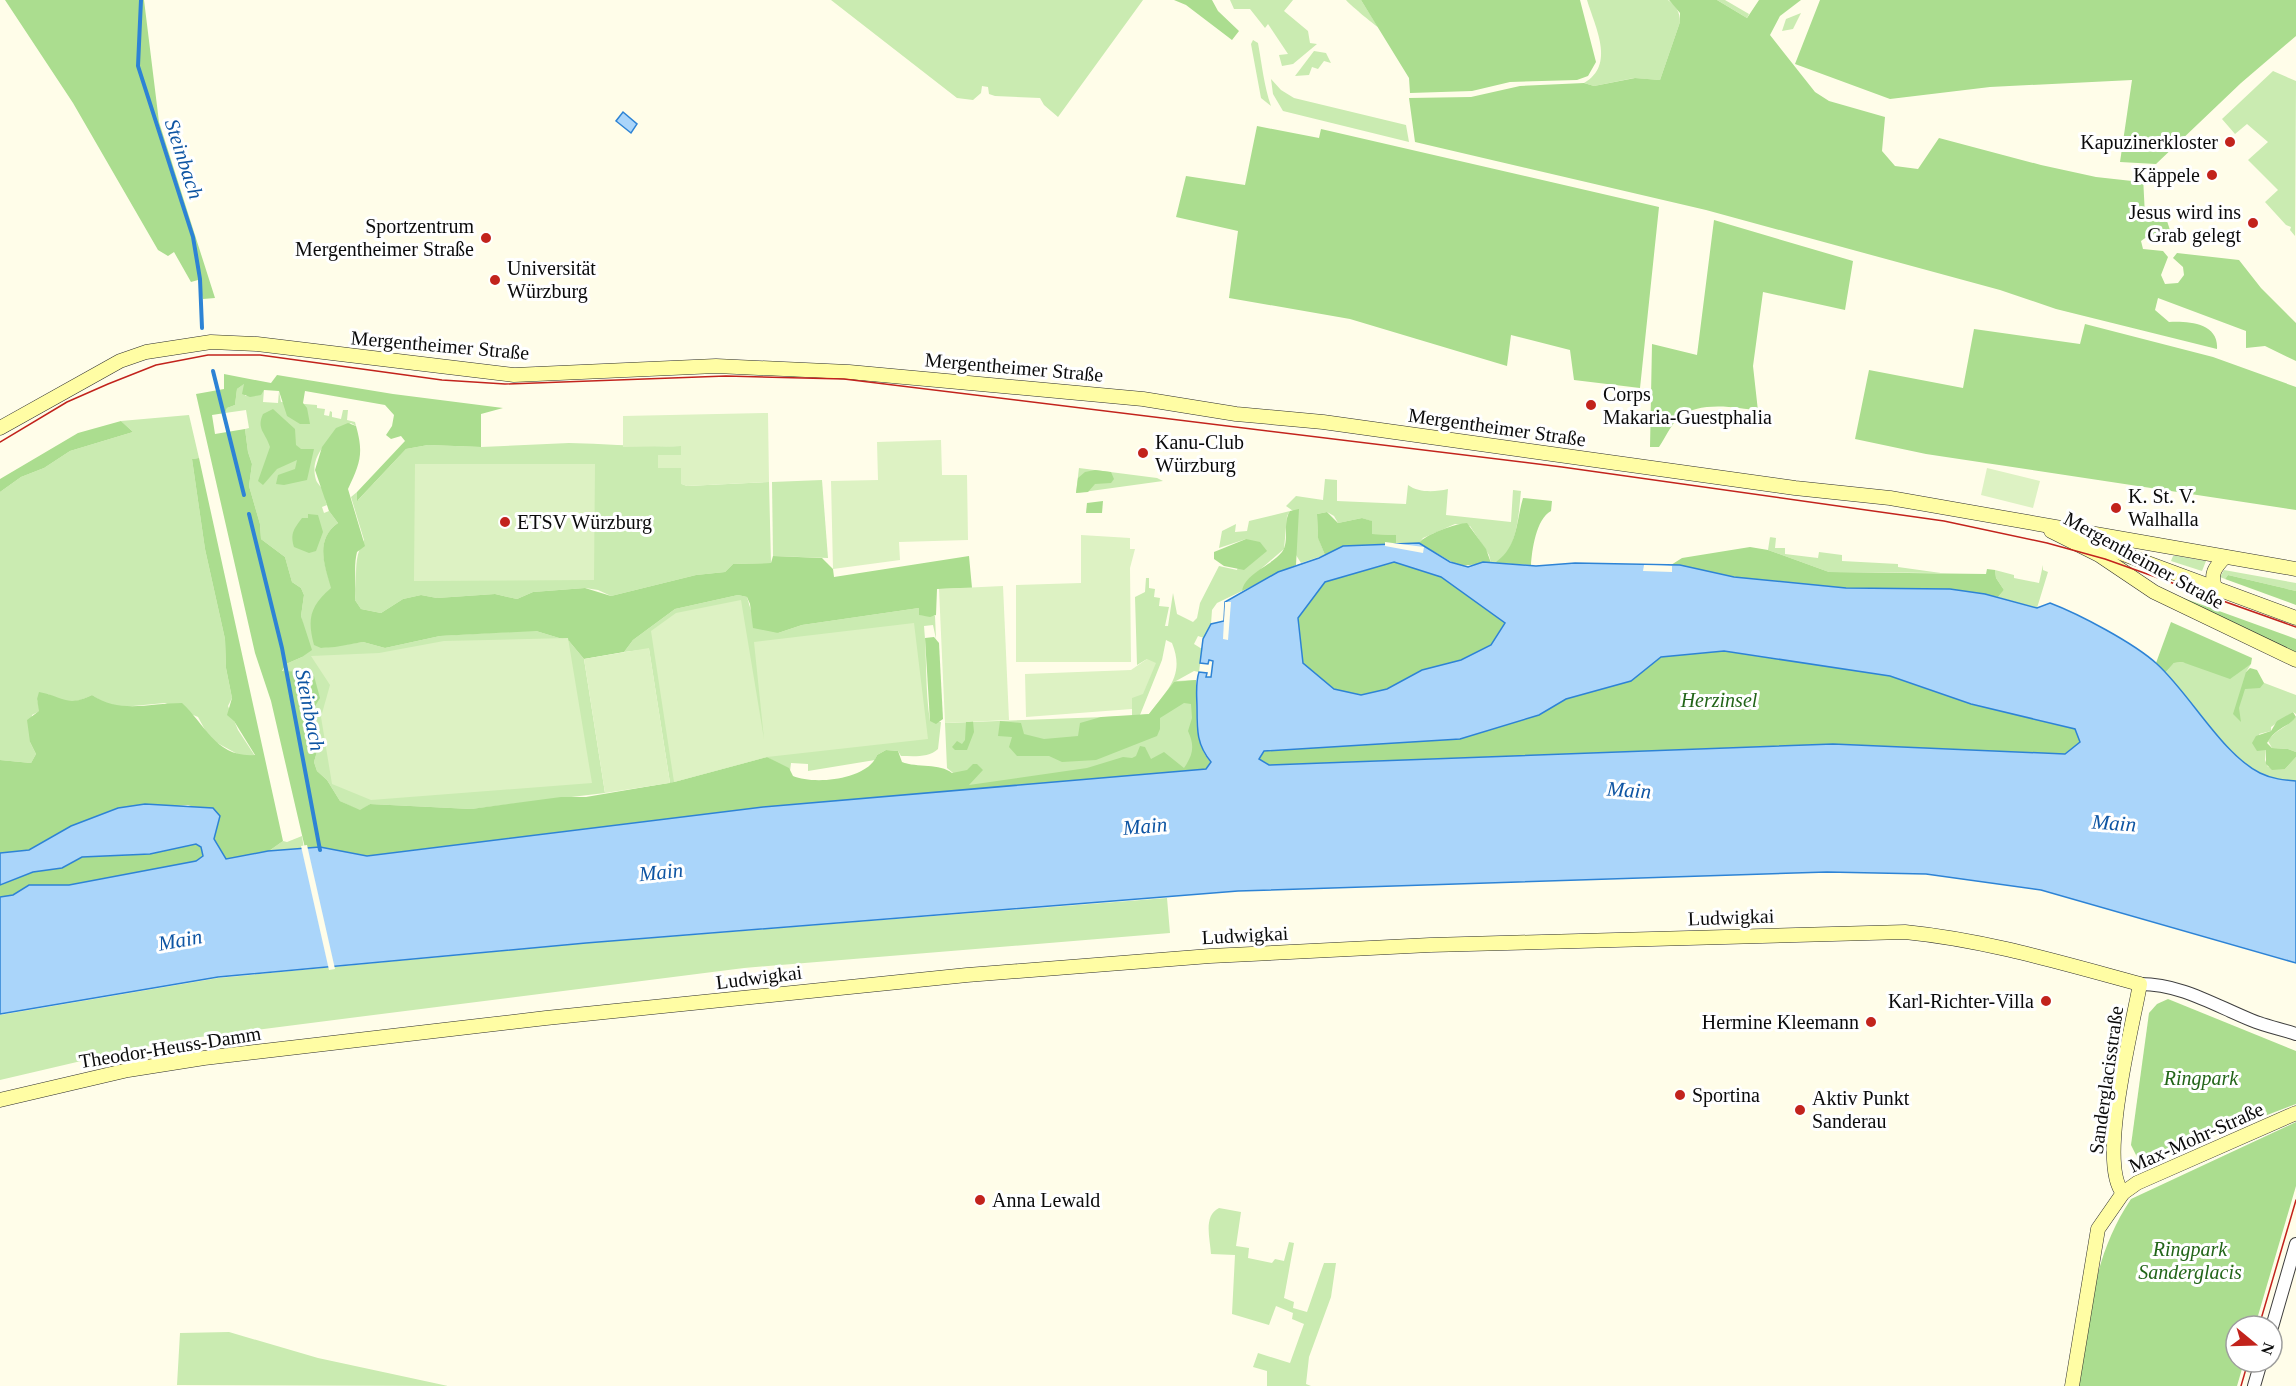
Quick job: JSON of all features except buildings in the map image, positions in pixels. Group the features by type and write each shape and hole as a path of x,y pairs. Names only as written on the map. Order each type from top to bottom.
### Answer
{"main road":[{"name":"Mergentheimer Straße","path":"0,428 120,361 146,352 206,343 257,344 514,375 716,366 849,372 1096,394 1236,414 1323,422 1784,486 1890,498 2296,569"},
{"name":"Mergentheimer Straße","path":"2038,525 2099,555 2154,592 2296,660"},
{"path":"2038,525 2142,560 2296,618"},
{"path":"2129,575 2142,560 2170,548"},
{"path":"2216,589 2214,571 2225,556"},
{"name":"Ludwigkai","path":"348,1040 979,974 1210,956 1430,945 1905,932 1953,936 2000,946 2140,984"},
{"name":"Sanderglacisstraße","path":"2123,1193 2116,1186 2112,1154 2122,1078 2140,984"},
{"name":"Theodor-Heuss-Damm","path":"0,1100 129,1070 348,1040"},
{"name":"Max-Mohr-Straße","path":"2123,1193 2137,1183 2291,1115"},
{"path":"2072,1386 2098,1229 2123,1193"}],"street":[{"path":"2140,984 2158,984 2189,992 2253,1021 2296,1034"},
{"path":"2276,1314 2296,1244"}],"green space":[{"path":"5,0 144,0 159,122 215,298 203,299 198,280 191,282 174,252 168,256 158,250 73,103"},
{"path":"831,0 1143,0 1058,117 1044,105 1040,98 995,96 989,94 988,87 982,86 981,93 973,100 957,98"},
{"path":"1174,0 1212,0 1218,11 1239,31 1232,40 1186,5"},
{"path":"1230,0 1293,0 1284,11 1308,31 1310,43 1317,44 1293,64 1282,66 1279,55 1288,54 1268,24 1265,28 1250,9 1234,9"},
{"path":"1346,0 1361,0 1378,27 1361,14"},
{"path":"1361,0 1580,0 1596,62 1588,76 1577,80 1510,82 1472,91 1410,93 1409,78"},
{"path":"1587,0 1668,0 1673,5 1678,12 1680,22 1660,80 1634,78 1594,86 1584,83 1594,75 1601,56 1598,33"},
{"path":"1669,0 1717,0 1747,18 1759,0 1801,0 1780,16 1770,35 1815,92 1829,101 1885,117 1882,151 1895,166 1918,169 1939,138 2096,177 2132,181 2143,176 2145,216 2166,218 2171,233 2148,236 2141,241 2143,249 2163,251 2168,257 2161,275 2165,284 2178,283 2184,275 2183,267 2173,258 2177,253 2239,260 2261,288 2296,323 2296,361 2265,346 2246,348 2246,331 2158,298 2155,310 2169,322 2193,323 2208,329 2216,340 2217,349 2056,309 2000,290 1706,210 1415,142 1409,98 1471,97 1520,86 1584,83 1594,86 1635,78 1660,80 1680,22 1680,13"},
{"path":"1717,0 1725,0 1749,14 1747,18"},
{"path":"1820,0 2296,0 2296,36 2241,83 2156,164 2120,162 2132,80 1990,87 1890,99 1795,64"},
{"path":"1801,13 1793,29 1782,31 1786,19"},
{"path":"1253,40 1258,43 1271,106 1261,98 1251,44"},
{"path":"1314,51 1326,53 1331,63 1324,61 1318,69 1312,67 1309,75 1295,76"},
{"path":"2273,71 2296,81 2295,236 2290,230 2291,227 2286,225 2265,202 2278,190 2248,160 2268,142 2247,124 2235,134 2222,119"},
{"path":"1271,79 1281,90 1294,98 1406,125 1409,142 1283,111 1273,94"},
{"path":"1257,126 1319,138 1321,129 1659,207 1640,388 1574,380 1570,350 1511,335 1507,366 1350,319 1229,298 1238,231 1176,217 1186,176 1245,185"},
{"path":"1714,220 1853,261 1845,310 1763,292 1753,366 1758,411 1717,407 1696,409 1678,418 1659,447 1650,447 1652,344 1697,355"},
{"path":"2085,324 2213,357 2296,387 2296,510 1926,454 1855,439 1869,370 1963,388 1974,329 2080,344"},
{"path":"224,374 271,383 277,375 393,394 503,408 481,414 481,447 428,445 406,449 357,501 357,492 405,441 401,436 391,439 386,435 392,426 394,415 385,405 305,391 303,403 307,408 310,424 300,424 287,416 279,391 264,390 261,395 250,397 242,394 244,384 237,389 235,405 227,408 225,413 212,415 215,434 245,429 252,464 249,486 260,524 261,539 285,557 292,582 301,588 304,595 301,616 312,650 286,664 282,671 304,672 314,676 320,698 309,716 308,727 318,748 314,762 317,771 327,780 340,801 360,810 370,804 471,809 561,797 586,797 674,782 767,757 789,768 793,776 802,779 826,780 852,775 863,770 872,763 877,755 886,750 898,751 902,762 941,768 952,773 967,770 973,764 977,764 983,770 969,785 1087,768 1123,757 1132,758 1136,756 1140,746 1145,747 1151,759 1164,752 1184,768 1192,750 1192,741 1188,731 1192,718 1191,704 1184,703 1160,718 1160,729 1157,736 1096,760 1062,762 1049,756 1017,756 1009,747 1012,737 998,736 1000,721 1021,723 1024,734 1044,739 1078,736 1080,723 1101,717 1149,714 1174,682 1196,680 1196,724 1200,744 1211,763 1206,769 763,807 367,856 323,848 305,848 271,701 255,653 196,394 224,389"},
{"path":"245,383 245,396 255,396 264,390 263,402 278,403 279,391 281,402 317,405 317,408 325,409 324,415 329,416 330,411 332,417 341,419 343,410 348,410 347,420 355,422 356,426 351,423 324,446 314,470 316,480 324,491 327,505 322,507 324,513 329,511 338,523 326,537 324,546 324,563 332,588 326,593 321,648 363,642 385,648 440,636 521,631 536,631 569,641 584,659 605,793 471,809 370,804 360,811 340,801 327,780 317,771 314,762 318,748 308,727 304,672 282,672 286,664 302,657 307,641 301,616 304,595 301,588 292,582 285,557 261,539 260,524 249,486 252,464 245,429 249,428 246,410 225,413 227,408 235,405 237,389"},
{"path":"273,409 295,429 296,445 301,449 314,449 307,480 284,485 276,484 278,475 295,469 297,460 277,469 263,485 258,481 270,447 261,427 261,419 263,414"},
{"path":"768,413 769,482 687,486 681,484 681,468 658,468 658,455 681,455 681,446 623,447 623,416"},
{"path":"189,415 199,458 192,459 205,549 225,639 226,668 232,698 228,706 238,730 255,756 241,756 210,739 198,717 165,703 122,707 104,703 92,695 70,701 48,694 37,699 40,711 32,715 30,742 36,754 31,763 0,760 0,492 21,477 44,468 70,451 133,432 121,421"},
{"path":"121,421 133,432 70,451 44,468 21,477 0,492 0,479 78,433"},
{"path":"348,423 356,426 360,444 360,458 348,489 365,546 357,552 355,564 355,600 361,609 381,613 403,599 421,595 437,598 495,594 517,599 533,592 585,588 611,596 696,575 725,572 733,564 771,563 773,556 822,558 833,569 834,577 969,556 972,588 937,589 936,615 930,617 919,615 919,608 802,625 778,633 753,628 747,597 738,595 675,609 633,640 624,652 584,659 569,641 536,631 440,636 385,648 363,642 321,648 314,645 311,620 318,601 331,588 323,554 326,537 338,523 329,511 315,470 322,447 336,428"},
{"path":"941,440 942,475 967,475 968,540 899,542 900,560 833,569 831,481 878,480 877,442"},
{"path":"569,443 681,446 681,455 658,455 658,468 681,468 682,484 687,486 769,482 771,563 733,564 725,572 696,575 611,596 598,590 585,588 533,592 517,599 495,594 437,598 421,595 403,599 381,613 361,609 355,600 356,569 360,547 364,540 351,497 357,492 358,500 406,449 428,445 481,447"},
{"path":"199,458 283,841 269,851 226,859 214,839 220,816 188,805 165,807 145,804 118,808 71,826 29,850 0,853 0,760 31,763 36,754 30,742 27,720 39,711 37,699 39,692 70,701 92,695 103,701 124,706 182,703 221,746 242,755 255,755 234,721 227,715 232,698 226,668 225,639 205,549 192,459"},
{"name":"ETSV Würzburg","path":"415,464 595,464 594,580 414,581"},
{"path":"1079,468 1157,478 1163,481 1076,493"},
{"path":"1987,468 2040,481 2033,508 1981,495"},
{"path":"1095,470 1111,472 1114,479 1111,483 1095,484 1088,492 1076,493 1078,478 1085,472"},
{"path":"1325,479 1337,480 1337,501 1406,504 1408,485 1427,491 1448,489 1446,515 1511,522 1513,490 1521,491 1518,520 1512,543 1500,560 1491,563 1489,555 1470,526 1455,524 1423,538 1419,543 1396,544 1395,535 1372,534 1371,521 1362,518 1338,523 1334,516 1327,512 1317,514 1318,537 1325,555 1301,563 1296,555 1296,513 1286,506 1296,496 1323,500"},
{"path":"822,480 828,558 773,556 772,482"},
{"path":"1523,498 1552,501 1551,511 1538,528 1531,565 1494,563 1508,550 1512,542"},
{"path":"1103,501 1102,513 1086,513 1087,503"},
{"path":"1299,509 1296,565 1242,591 1253,574 1282,552 1286,543 1286,521 1290,511"},
{"path":"1290,511 1287,516 1284,549 1248,580 1242,591 1217,603 1212,610 1211,624 1204,638 1198,636 1194,644 1202,649 1199,672 1194,671 1176,681 1196,680 1197,710 1206,769 975,791 947,768 945,723 1132,716 1132,697 1147,659 1137,665 1135,597 1145,592 1146,578 1149,578 1149,588 1155,589 1154,597 1160,598 1159,606 1169,607 1165,626 1168,626 1173,593 1177,614 1193,622 1197,618 1200,603 1219,566 1237,570 1246,539 1219,548 1222,531 1236,524 1235,532 1247,531 1249,521","holes":["1166,640 1172,643 1177,664 1172,681 1149,714 1140,715 1162,660"]},
{"path":"1327,512 1338,523 1362,518 1372,521 1372,534 1396,535 1396,544 1343,546 1325,555 1318,538 1317,514"},
{"path":"308,514 318,515 323,532 316,551 309,553 294,547 292,538 297,525 302,518 308,518"},
{"path":"1467,523 1486,549 1491,563 1459,566 1419,543 1427,536 1441,530"},
{"path":"1081,535 1130,538 1130,549 1135,549 1130,568 1131,662 1016,662 1016,585 1081,583"},
{"path":"1770,537 1776,538 1775,548 1785,548 1785,554 1818,558 1819,552 1842,555 1842,561 1898,564 1898,567 1941,573 1829,572 1768,550"},
{"path":"1246,539 1260,542 1267,551 1244,570 1224,566 1214,559 1214,552"},
{"path":"1750,547 1768,550 1829,572 1986,574 1987,569 1995,570 1996,578 2004,590 1998,597 1950,589 1846,588 1734,577 1671,565 1682,558"},
{"path":"2173,556 2206,561 2202,571 2171,561"},
{"path":"1394,562 1441,577 1505,622 1491,645 1461,660 1422,670 1387,689 1361,695 1334,689 1303,663 1298,618 1325,582"},
{"path":"2043,565 2043,570 2048,572 2037,608 1998,597 2004,590 1996,578 1995,570 2014,575 2014,578 2039,583"},
{"path":"2224,570 2296,583 2296,591 2228,575 2225,579 2220,577"},
{"path":"2228,575 2296,591 2296,605 2225,579"},
{"path":"1003,586 1009,720 945,723 939,589"},
{"path":"2161,590 2296,639 2296,654"},
{"path":"738,595 747,597 752,614 778,633 802,625 919,608 919,615 935,616 936,639 933,625 924,626 930,721 941,722 938,749 930,754 916,756 901,756 898,751 886,750 877,755 875,760 808,771 808,764 791,763 790,771 767,757 670,783 649,649 624,652 633,640 675,609"},
{"path":"741,600 764,739 754,642 914,623 928,739 767,757 674,782 651,631 676,613"},
{"path":"2171,622 2252,658 2251,664 2230,679 2182,662 2174,663 2165,673 2156,663"},
{"path":"934,637 939,643 943,719 936,724 930,721 925,638"},
{"path":"568,638 592,783 371,800 332,784 321,717 330,685 311,656 379,653 444,641"},
{"path":"649,648 670,783 605,793 584,659"},
{"name":"Herzinsel","path":"1724,651 1890,676 1971,704 2075,729 2080,742 2065,754 1833,744 1268,765 1259,759 1263,751 1539,715 1566,699 1631,681 1661,657"},
{"path":"1147,659 1156,663 1143,694 1132,698 1132,709 1026,717 1025,674 1131,670"},
{"path":"2182,662 2234,674 2251,664 2246,676 2296,695 2296,714 2293,712 2271,727 2271,731 2259,734 2266,749 2265,760 2268,767 2285,769 2296,757 2296,781 2273,778 2260,773 2235,755 2165,673 2174,663"},
{"path":"2250,668 2257,670 2264,683 2260,688 2245,689 2239,708 2241,722 2233,714 2246,672"},
{"path":"2293,712 2296,717 2275,733 2267,743 2272,748 2296,752 2296,757 2285,769 2272,770 2266,764 2266,750 2257,751 2252,743 2256,736 2271,731 2277,721"},
{"path":"2296,717 2296,752 2272,748 2268,741"},
{"path":"973,721 974,732 967,750 955,750 952,747 957,741 962,744 965,740 966,722"},
{"path":"302,836 304,849 269,851 283,841 287,842"},
{"path":"196,844 201,847 203,856 196,861 69,885 29,885 13,895 0,897 0,885 33,872 62,868 82,857 150,854"},
{"path":"1167,898 1170,933 744,968 200,1037 124,1051 0,1080 0,1015 218,978 586,943"},
{"name":"Ringpark","path":"2168,999 2296,1051 2296,1104 2147,1161 2137,1157 2131,1145 2149,1013 2157,1004"},
{"name":"Ringpark Sanderglacis","path":"2296,1122 2296,1186 2259,1314 2224,1314 2224,1374 2240,1374 2237,1386 2079,1386 2094,1289 2100,1266 2118,1221 2131,1199"},
{"path":"1219,1208 1241,1212 1236,1246 1249,1248 1248,1258 1272,1263 1275,1259 1284,1261 1289,1242 1294,1243 1284,1298 1294,1302 1293,1308 1307,1312 1324,1263 1336,1263 1331,1297 1309,1357 1306,1384 1311,1386 1267,1386 1267,1371 1253,1367 1258,1353 1290,1363 1304,1324 1292,1319 1293,1313 1276,1306 1269,1325 1232,1314 1235,1255 1211,1254 1209,1222 1211,1216"},
{"path":"229,1332 318,1358 448,1386 177,1385 180,1333"}],"water":[{"path":"623,112 637,124 631,133 616,121"},
{"name":"Main","path":"1419,543 1450,562 1468,567 1483,562 1536,566 1575,563 1680,565 1734,577 1846,588 1950,589 1985,594 2037,608 2050,603 2062,608 2121,638 2157,664 2182,691 2219,738 2246,764 2269,777 2296,781 2296,963 2041,890 1926,874 1827,872 1238,891 586,943 218,977 0,1014 0,897 13,895 29,885 69,885 196,861 203,856 201,847 196,844 150,854 82,857 62,868 33,872 0,885 0,853 29,850 71,826 118,808 145,804 213,808 220,816 214,839 226,859 268,851 320,847 367,856 763,807 1206,769 1211,762 1203,750 1199,737 1197,686 1199,672 1207,673 1206,677 1211,677 1213,661 1209,660 1208,664 1200,663 1203,639 1211,624 1224,621 1225,602 1278,572 1319,558 1343,546","holes":["1394,562 1441,577 1505,623 1491,645 1461,660 1422,670 1387,689 1361,695 1334,689 1303,663 1298,618 1325,582","1724,651 1890,676 1971,704 2075,729 2080,742 2065,754 1833,744 1269,765 1259,759 1264,751 1460,739 1539,715 1566,699 1631,681 1661,657"]}],"pier":[{"path":"1385,542 1424,547 1423,553 1385,546"},
{"path":"1644,565 1672,566 1672,572 1643,571"},
{"path":"1225,602 1231,602 1228,640 1223,639"},
{"path":"307,845 335,969 329,970 301,846"}],"waterway":[{"name":"Steinbach","path":"141,0 138,66 193,237 200,279 202,328"},
{"name":"Steinbach","path":"213,371 244,495"},
{"name":"Steinbach","path":"249,514 282,648 320,850"}],"tram line":[{"path":"0,442 67,402 108,384 156,365 208,355 260,355 442,380 505,384 726,376 844,379 1562,467 1944,521 2047,543 2105,559 2296,627"},
{"path":"2263,1314 2296,1200"},
{"path":"2241,1386 2244,1374"}],"place":[{"name":"Kapuzinerkloster","path":"2230,142"},
{"name":"Käppele","path":"2212,175"},
{"name":"Jesus wird ins Grab gelegt","path":"2253,223"},
{"name":"Sportzentrum Mergentheimer Straße","path":"486,238"},
{"name":"Universität Würzburg","path":"495,280"},
{"name":"Corps Makaria-Guestphalia","path":"1591,405"},
{"name":"Kanu-Club Würzburg","path":"1143,453"},
{"name":"K. St. V. Walhalla","path":"2116,508"},
{"name":"ETSV Würzburg","path":"505,522"},
{"name":"Karl-Richter-Villa","path":"2046,1001"},
{"name":"Hermine Kleemann","path":"1871,1022"},
{"name":"Sportina","path":"1680,1095"},
{"name":"Aktiv Punkt Sanderau","path":"1800,1110"},
{"name":"Anna Lewald","path":"980,1200"}]}
